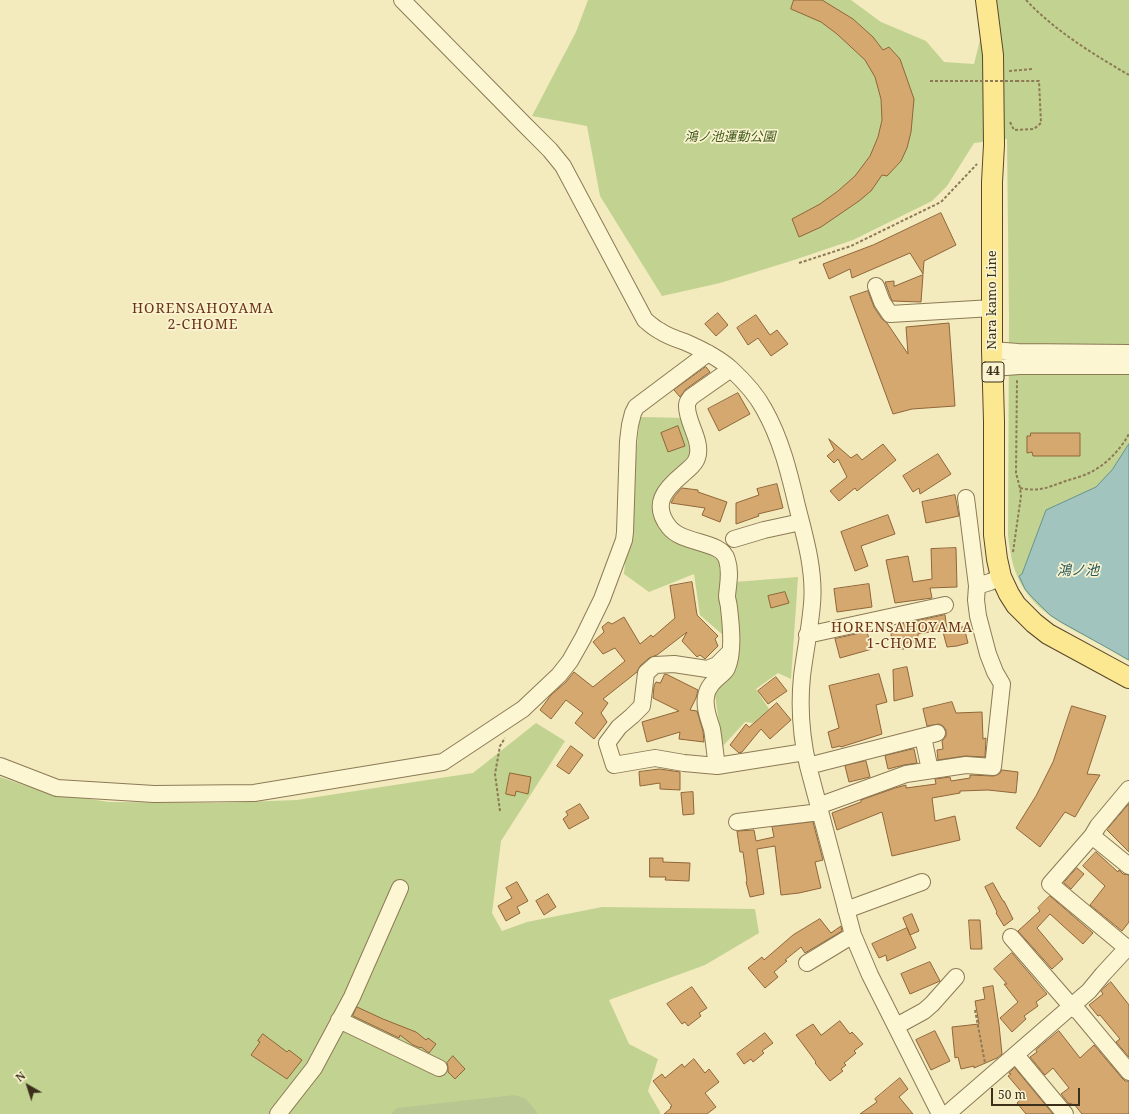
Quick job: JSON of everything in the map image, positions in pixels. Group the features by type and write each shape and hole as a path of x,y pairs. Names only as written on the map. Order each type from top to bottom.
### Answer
{"main road":[{"name":"Nara kamo Line","path":"986,0 993,54 994,145 992,190 992,359 994,421 994,536 997,559 1001,577 1009,594 1016,605 1029,618 1048,634 1129,678"}],"street":[{"path":"402,0 526,125 563,166 645,320 661,332 708,353 731,369 756,396 771,422 778,438 786,464 801,522 813,580 812,603 802,676 801,720 806,759 853,935 870,975 917,1071 940,1114"},
{"path":"876,286 882,302 890,314 993,308"},
{"path":"992,359 1018,352 1129,353"},
{"path":"0,766 57,788 154,794 254,793 443,762 523,708 559,674 570,661 602,599 624,540 628,441 633,413 636,407 708,353"},
{"path":"992,359 1019,366 1129,366"},
{"path":"717,766 712,730 706,708 706,697 708,689 712,683 726,669 732,647 727,598 729,570 727,558 721,550 682,537 670,529 662,516 660,502 667,489 695,463 697,458 698,451 696,438 687,410 688,401 731,369"},
{"path":"737,822 819,809 906,774 966,765 992,766 1002,684 995,672 988,654 978,616 976,600 977,586 966,498"},
{"path":"734,539 764,530 801,522"},
{"path":"977,586 1001,577"},
{"path":"808,635 945,605"},
{"path":"730,652 717,666 707,669 674,664 655,665 646,673 642,706 619,727 607,743 614,765 655,758 717,766 806,759 930,735 930,770"},
{"path":"947,1114 1089,991 1128,948 1050,884 1092,836 1098,826 1129,789"},
{"path":"1092,836 1129,866"},
{"path":"846,910 922,882"},
{"path":"278,1114 314,1068 352,997 400,888"},
{"path":"807,963 853,935"},
{"path":"1011,937 1079,1012 1129,1072"},
{"path":"902,1023 924,1011 956,977"},
{"path":"339,1020 439,1068"},
{"path":"1016,1055 1065,1114"}],"path":[{"path":"1026,0 1050,23 1103,60 1129,75"},
{"path":"1009,85 1009,71 1032,70"},
{"path":"930,81 1039,80 1041,123 1034,129 1014,130 1010,122"},
{"path":"799,263 851,246 941,202 994,145"},
{"path":"1013,553 1021,496 1016,472 1018,376"},
{"path":"1020,488 1032,490 1046,488 1089,473 1113,455 1129,434"},
{"path":"500,811 495,774 500,746 508,733"},
{"path":"975,1010 988,1080"}],"green space":[{"name":"鴻ノ池運動公園","path":"588,0 851,0 881,22 926,41 944,62 974,64 990,0 1129,0 1129,661 1064,625 1033,601 1018,578 1010,552 1008,536 1009,317 1007,139 974,143 947,186 932,201 853,240 720,283 662,296 600,196 587,126 532,116 576,32"},
{"path":"640,417 685,418 692,452 663,485 660,523 723,559 727,640 700,615 694,574 649,592 624,574"},
{"path":"798,577 791,679 778,673 756,689 769,709 753,723 745,722 722,747 715,694 729,675 732,600 735,582"},
{"path":"536,723 565,741 501,841 492,913 502,931 527,922 602,907 755,909 759,933 705,965 609,1000 629,1044 658,1059 648,1091 660,1114 0,1114 0,777 44,792 109,802 219,803 297,800 473,773"},
{"path":"515,1095 526,1099 537,1114 391,1114 397,1108"}],"water":[{"name":"鴻ノ池","path":"1129,444 1129,660 1050,615 1025,589 1019,576 1022,574 1046,510 1096,487 1112,470"}],"building":[{"path":"794,0 822,0 853,19 873,37 883,50 889,47 900,59 914,99 911,132 907,148 901,161 887,176 882,175 871,191 859,201 821,227 799,237 792,219 820,204 855,176 870,156 878,137 882,120 881,99 875,77 865,60 837,34 821,22 791,9"},
{"path":"941,213 956,245 924,261 923,274 910,253 852,278 850,269 829,279 823,264 873,245"},
{"path":"923,275 921,302 892,301 885,282 894,281 894,286"},
{"path":"868,291 874,307 908,354 906,327 949,323 955,406 912,409 893,414 850,297"},
{"path":"718,313 728,325 716,336 705,324"},
{"path":"756,315 770,335 777,330 788,344 771,356 758,338 748,345 737,328"},
{"path":"706,367 710,372 686,389 680,397 674,390"},
{"path":"738,393 750,414 719,431 708,409"},
{"path":"678,426 685,446 668,452 661,433"},
{"path":"1031,433 1080,433 1080,456 1033,456 1032,452 1027,453 1027,436 1030,436"},
{"path":"829,439 851,458 857,454 862,460 883,444 896,460 857,491 855,488 839,501 830,491 847,477 838,459 834,463 827,456 834,450"},
{"path":"938,454 951,474 920,494 919,488 913,492 903,476"},
{"path":"777,484 783,508 758,514 759,516 736,524 736,503 759,495 757,489"},
{"path":"682,488 698,490 698,492 727,502 720,522 702,515 705,508 671,503"},
{"path":"955,495 959,516 926,523 922,502"},
{"path":"888,515 895,534 861,546 868,566 855,571 841,532"},
{"path":"956,548 957,587 930,588 932,598 895,603 886,560 908,556 913,582 932,579 931,549"},
{"path":"692,582 697,615 718,636 715,639 718,646 705,659 700,655 697,657 682,641 687,632 657,655 649,658 640,666 637,672 603,699 608,703 601,713 607,722 594,739 575,723 583,713 566,700 551,719 540,710 551,695 566,682 574,672 593,687 625,661 615,648 603,654 593,642 604,632 602,627 608,622 612,624 624,617 640,644 651,635 653,637 675,618 670,586"},
{"path":"869,584 872,607 837,612 834,589"},
{"path":"785,592 789,603 771,608 768,596"},
{"path":"945,615 947,629 918,634 918,642 906,643 904,649 892,649 891,633 900,631 899,625"},
{"path":"964,627 968,643 947,647 943,632"},
{"path":"867,632 872,649 840,658 835,639"},
{"path":"907,667 913,696 894,701 893,670"},
{"path":"665,674 698,690 690,710 697,711 703,731 704,742 679,739 680,732 647,742 642,722 679,711 653,698 654,686 656,682 660,683"},
{"path":"879,674 887,702 876,705 882,734 841,747 832,748 828,732 839,728 829,686"},
{"path":"776,677 787,691 768,704 758,691"},
{"path":"952,702 956,713 982,712 983,739 986,738 985,757 965,756 938,760 937,750 943,749 942,741 946,736 946,730 939,724 927,726 923,709"},
{"path":"777,703 791,720 770,739 761,729 742,752 739,753 730,745 746,724 749,727"},
{"path":"1072,706 1106,716 1087,774 1100,775 1075,817 1065,812 1040,847 1016,828 1036,796 1053,762"},
{"path":"571,746 583,755 569,774 557,766"},
{"path":"914,749 917,763 888,769 885,756"},
{"path":"866,761 870,777 849,782 845,766"},
{"path":"660,769 680,772 680,790 660,789 660,783 640,786 639,772"},
{"path":"1002,770 1018,772 1016,793 988,790 960,791 960,793 932,798 935,821 955,816 960,840 892,856 882,812 837,830 832,813 861,802 861,800 906,785 906,788 936,784 935,779 950,777 951,781 970,778 970,775 993,776 1000,773"},
{"path":"510,773 531,777 528,794 516,791 515,796 506,794"},
{"path":"693,792 694,814 683,815 681,793"},
{"path":"580,804 589,818 569,829 563,819 568,815 566,812"},
{"path":"1129,804 1129,852 1107,830"},
{"path":"813,822 823,860 815,862 821,888 781,895 775,846 757,849 764,894 750,897 746,882 743,852 740,852 737,831 754,830 756,841 774,837 772,827"},
{"path":"1096,852 1118,872 1119,870 1123,874 1129,875 1129,922 1122,931 1090,905 1105,886 1083,866"},
{"path":"650,858 663,858 663,862 690,863 689,881 665,880 666,877 650,877"},
{"path":"1077,868 1084,874 1071,889 1064,883"},
{"path":"517,882 528,901 517,907 520,913 506,921 498,906 512,898 506,888"},
{"path":"993,883 1013,919 1004,926 996,913 997,912 985,887"},
{"path":"548,894 556,907 544,915 536,901"},
{"path":"1050,896 1093,933 1083,944 1050,914 1037,928 1063,959 1052,969 1018,931 1040,911 1038,908"},
{"path":"912,914 919,931 910,935 903,918"},
{"path":"820,919 831,933 841,926 842,931 805,953 801,947 785,960 787,961 774,972 778,977 765,988 748,968 762,957 764,960 793,935"},
{"path":"969,920 980,920 982,949 971,949"},
{"path":"907,928 916,948 887,961 886,955 879,958 872,944"},
{"path":"1012,953 1047,994 1036,1002 1038,1006 1024,1016 1026,1019 1012,1032 1000,1018 1018,1002 1004,984 1007,984 994,969"},
{"path":"930,962 940,981 910,994 901,974"},
{"path":"1111,982 1129,1005 1129,1057 1116,1042 1120,1039 1100,1015 1098,1016 1089,1005 1103,994 1101,991"},
{"path":"993,986 1002,1054 997,1058 974,1068 974,1066 961,1069 958,1057 955,1058 952,1027 979,1024 975,1001 985,999 983,988"},
{"path":"692,987 707,1008 699,1013 701,1016 688,1026 685,1022 682,1024 667,1004"},
{"path":"357,1007 416,1032 426,1040 428,1038 436,1044 429,1053 421,1047 420,1048 413,1045 400,1035 399,1038 353,1016"},
{"path":"840,1021 850,1034 852,1032 863,1044 854,1051 856,1053 844,1063 846,1065 841,1069 843,1071 830,1081 815,1063 816,1062 796,1035 813,1024 821,1035"},
{"path":"935,1031 950,1061 931,1070 916,1040"},
{"path":"1059,1031 1080,1058 1094,1045 1122,1078 1125,1081 1129,1081 1129,1114 1082,1114 1074,1104 1069,1104 1061,1094 1069,1088 1053,1068 1045,1075 1030,1057 1037,1052 1036,1050"},
{"path":"765,1033 773,1043 762,1051 764,1053 753,1062 751,1059 744,1064 737,1054"},
{"path":"263,1034 287,1052 289,1050 302,1060 287,1079 251,1055 260,1042 258,1041"},
{"path":"453,1056 465,1069 455,1079 448,1072 447,1063"},
{"path":"694,1059 705,1073 709,1069 719,1082 705,1093 716,1107 707,1114 664,1114 672,1106 653,1081 662,1074 665,1078 682,1064 684,1067"},
{"path":"1015,1068 1053,1114 1026,1114 1017,1103 1025,1096 1008,1076 1011,1074 1009,1073"},
{"path":"900,1078 908,1089 899,1097 913,1114 860,1114 877,1102 875,1099"}],"district":[{"name":"HORENSAHOYAMA 2-CHOME","path":"203,318"},
{"name":"HORENSAHOYAMA 1-CHOME","path":"902,636"}]}
